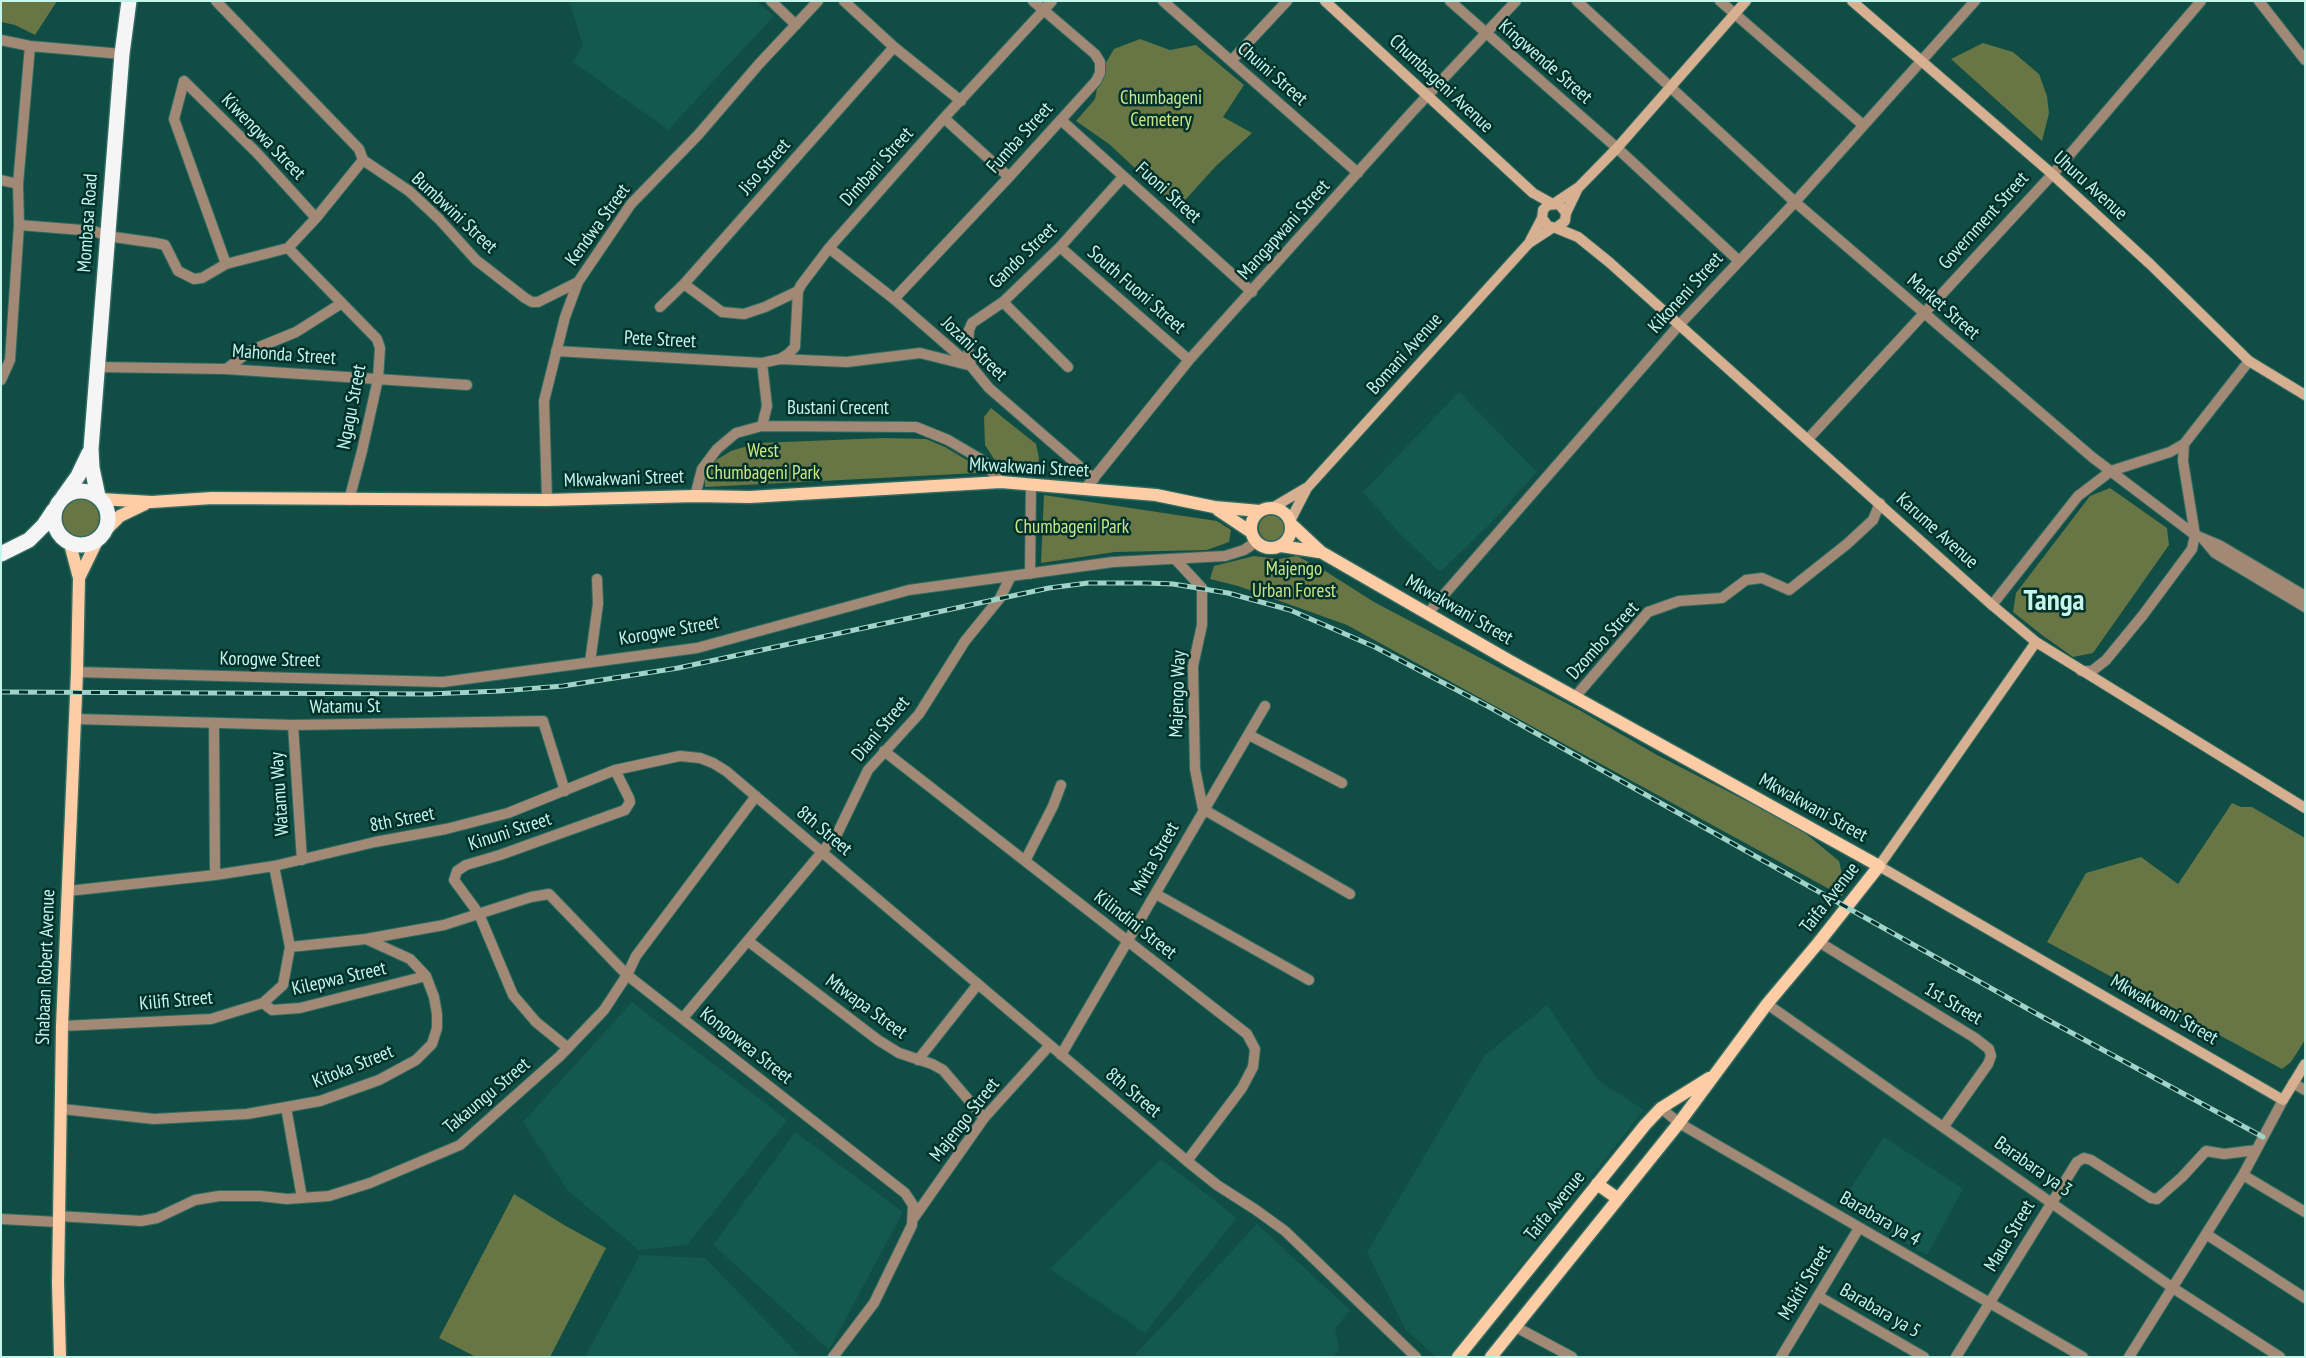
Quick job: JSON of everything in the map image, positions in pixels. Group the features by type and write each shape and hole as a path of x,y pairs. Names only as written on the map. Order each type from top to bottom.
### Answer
{"highway":[{"name":"Mombasa Road","path":"99,498 92,468 91,449 127,2"},
{"name":"Mombasa Road","path":"29,540 44,525 78,476 91,449"},
{"path":"2,552 29,540 44,538 82,546 97,541 107,529 109,518 106,508 99,498 89,492 79,491 70,493 58,504 53,521 57,533 67,542"}],"main road":[{"name":"Chumbageni Avenue","path":"1325,1 1533,193"},
{"path":"1529,243 1545,207 1579,187 1672,87 1746,1"},
{"name":"Uhuru Avenue","path":"1852,1 2051,173 2150,264 2249,361 2305,395"},
{"path":"1529,243 1562,225 1579,187"},
{"path":"1533,193 1562,206 1578,237"},
{"path":"1533,193 1545,224 1578,237"},
{"name":"Karume Avenue","path":"1578,237 1680,324 1992,605 2036,642 2305,808"},
{"name":"Bomani Avenue","path":"1307,488 1529,243"},
{"name":"Mkwakwani Street","path":"152,502 212,498 547,500 695,496 750,497 1001,482 1156,495 1214,507 1266,510"},
{"path":"1253,537 1254,517 1307,488"},
{"path":"1214,507 1263,547 1272,549 1281,546 1287,541 1291,533 1290,523 1307,488"},
{"path":"99,498 152,502"},
{"path":"107,529 120,516 152,502"},
{"path":"1266,510 1280,510 1290,523 1321,552"},
{"path":"78,578 97,541"},
{"path":"67,542 78,578"},
{"path":"1281,546 1321,552"},
{"name":"Mkwakwani Street","path":"1321,552 1575,697 1879,866 2283,1100"},
{"name":"Shabaan Robert Avenue","path":"60,1357 58,1219 62,1109 62,1026 78,672 78,578"},
{"name":"Taifa Avenue","path":"1491,1357 1616,1198 1679,1123 1767,1004 1879,866 2036,642"},
{"path":"2283,1100 2305,1064"},
{"name":"Taifa Avenue","path":"1458,1357 1597,1184 1661,1108 1716,1074"},
{"path":"1597,1184 1616,1198"}],"street":[{"name":"Bumbwini Street","path":"216,1 359,149 363,160 409,191 439,219 476,260 532,302 538,302 578,282"},
{"path":"771,1 796,25"},
{"name":"Kendwa Street","path":"547,500 544,401 564,317 578,282 631,204 698,135 759,64 818,1"},
{"path":"844,1 894,47 961,100"},
{"name":"Fumba Street","path":"894,299 1009,177 1096,80 1100,72 1100,62 1095,54 1033,1"},
{"name":"Dimbani Street","path":"798,291 829,248 944,118 1052,1"},
{"name":"Chuini Street","path":"1163,1 1358,173"},
{"path":"1231,61 1286,1"},
{"name":"Kingwende Street","path":"1450,1 1616,148 1739,261"},
{"name":"Mangapwani Street","path":"1085,489 1189,360 1428,95 1516,1"},
{"name":"Market Street","path":"1577,1 1795,202 1923,313 2111,471 2199,537 2215,552 2305,607"},
{"path":"1720,1 1862,125"},
{"name":"Kikoneni Street","path":"1428,613 1680,324 1795,202 1975,1"},
{"name":"Government Street","path":"1808,439 2051,173 2060,166 2201,1"},
{"path":"2258,1 2305,60"},
{"path":"1,40 30,46 122,54"},
{"path":"1,380 10,360 19,224 18,184 30,46"},
{"name":"Jiso Street","path":"660,307 684,284 894,47"},
{"name":"Kiwengwa Street","path":"226,264 174,120 179,107 184,81 257,153 316,218"},
{"path":"944,118 1009,177"},
{"name":"Fuoni Street","path":"1060,120 1252,292"},
{"path":"19,224 94,231 107,236 165,245 178,271 194,279 202,278 226,264 288,248 316,218 363,160"},
{"name":"Gando Street","path":"971,366 968,348 969,330 972,322 1003,302 1060,247 1123,177"},
{"path":"1,180 18,184"},
{"name":"South Fuoni Street","path":"1060,247 1189,360"},
{"name":"Ngagu Street","path":"288,248 377,339 380,348 378,379 349,500"},
{"name":"Jozani Street","path":"829,248 894,299 971,366 989,388 1094,479"},
{"path":"684,284 722,312 744,314 765,307 798,291 795,346 780,359"},
{"path":"1003,302 1068,367"},
{"path":"226,369 252,350 296,332 342,303"},
{"name":"Pete Street","path":"556,351 762,363"},
{"path":"762,426 767,406 762,363 780,359 847,362 920,353 971,366"},
{"path":"1992,605 2078,496 2111,471 2170,452 2184,444 2249,361"},
{"name":"Mahonda Street","path":"97,367 226,369 467,385"},
{"name":"Bustani Crecent","path":"695,496 702,469 717,449 736,433 762,426 916,427 948,440 982,460 1001,482"},
{"path":"2081,671 2092,670 2101,666 2192,549 2199,537 2183,460 2184,444"},
{"path":"1030,574 1031,484"},
{"name":"Dzombo Street","path":"1575,697 1648,612 1679,601 1722,598 1746,580 1762,578 1790,590 1847,544 1873,520 1880,504"},
{"name":"Korogwe Street","path":"78,672 443,682 697,648 909,590 1114,562 1225,556 1244,550 1253,537"},
{"name":"Market Street","path":"2199,537 2220,545 2305,596"},
{"name":"Majengo Way","path":"1176,560 1202,588 1202,624 1193,666 1195,769 1203,809"},
{"name":"Diani Street","path":"683,1018 837,834 868,770 884,750 919,714 965,641 1000,598 1011,576"},
{"path":"590,662 598,604 597,579"},
{"name":"Mvita Street","path":"1061,1055 1156,894 1203,809 1265,706"},
{"name":"Watamu St","path":"76,719 293,725 543,722 565,791"},
{"path":"214,724 214,876"},
{"name":"Watamu Way","path":"293,725 302,860"},
{"path":"1249,735 1342,783"},
{"name":"Kilindini Street","path":"884,750 1247,1034 1255,1049 1253,1067 1242,1088 1187,1161"},
{"name":"8th Street","path":"68,891 214,876 274,866 375,842 446,829 500,816 615,770 680,756 700,758 713,762 756,796 1216,1185 1256,1210 1284,1231 1416,1357"},
{"name":"Kinuni Street","path":"568,1048 536,1022 513,995 479,914 454,880 457,872 466,865 500,855 625,810 630,802 629,798 615,770"},
{"path":"1025,861 1053,806 1061,785"},
{"name":"Takaungu Street","path":"1,1219 141,1221 157,1218 196,1200 219,1196 302,1198 329,1196 370,1183 460,1145 568,1048 604,1010 627,975 636,956 756,796"},
{"path":"1203,809 1350,894"},
{"name":"Kilifi Street","path":"62,1026 210,1019 263,1003 283,985 290,947 274,866"},
{"name":"Kongowea Street","path":"479,914 531,897 549,894 627,975 905,1193 913,1205 912,1222"},
{"path":"1156,894 1309,980"},
{"path":"290,947 366,939 444,925 479,914"},
{"name":"Kitoka Street","path":"62,1109 154,1119 247,1114 320,1101 379,1080 416,1060 432,1044 437,1028 438,1014 426,976 410,959 366,939"},
{"name":"Mtwapa Street","path":"748,941 878,1040 900,1053 932,1064 943,1070 984,1118"},
{"name":"1st Street","path":"1819,942 1975,1038 1989,1049 1988,1064 1944,1126"},
{"name":"Kilepwa Street","path":"263,1003 272,1010 300,1008 426,976"},
{"path":"918,1060 978,984"},
{"name":"Barabara ya 3","path":"1767,1004 2052,1201 2173,1288 2280,1357"},
{"name":"Majengo Street","path":"833,1357 874,1303 912,1222 984,1118 1050,1045"},
{"path":"2293,1083 2305,1090"},
{"path":"2129,1357 2243,1175 2283,1100"},
{"path":"286,1107 302,1198"},
{"name":"Barabara ya 4","path":"1661,1108 1679,1123 2083,1357"},
{"name":"Maua Street","path":"1956,1357 2077,1162 2084,1158 2091,1160 2151,1198 2157,1199 2182,1177 2206,1150 2224,1154 2256,1150"},
{"path":"2243,1175 2305,1212"},
{"name":"Mskiti Street","path":"1781,1357 1859,1228"},
{"path":"2206,1234 2305,1298"},
{"name":"Barabara ya 5","path":"1818,1296 1924,1357"},
{"path":"1514,1326 1572,1357"}],"shaded area":[{"path":"569,1 756,1 774,16 668,130 573,62 583,45"},
{"path":"1459,392 1537,472 1491,523 1440,572 1398,532 1363,492"},
{"path":"632,1002 787,1120 687,1245 639,1250 568,1191 523,1122"},
{"path":"1547,1005 1598,1080 1644,1110 1449,1357 1436,1357 1406,1330 1367,1252 1485,1055"},
{"path":"795,1132 903,1212 829,1350 713,1245"},
{"path":"1884,1137 1963,1189 1927,1255 1839,1206"},
{"path":"1161,1159 1237,1218 1145,1333 1050,1269"},
{"path":"1257,1224 1350,1310 1335,1329 1339,1350 1333,1357 1133,1357"},
{"path":"640,1255 705,1258 801,1357 585,1357"}],"green space":[{"path":"1,1 57,1 35,35 15,25 1,22"},
{"name":"Chumbageni Cemetery","path":"1140,39 1170,50 1196,45 1244,85 1223,117 1252,133 1216,166 1178,208 1109,144 1076,121 1095,99 1100,73 1114,49"},
{"path":"1983,43 2013,52 2039,74 2047,96 2049,113 2042,141 1951,59"},
{"path":"991,408 1036,444 1039,458 1038,473 1011,474 996,462 985,445 984,417"},
{"name":"West Chumbageni Park","path":"885,438 926,439 945,447 975,465 977,473 705,487 705,477 713,462 731,451 757,443"},
{"path":"2110,488 2167,528 2169,545 2093,653 2073,657 2013,612 2016,593 2090,496"},
{"name":"Chumbageni Park","path":"1044,495 1217,521 1231,530 1229,542 1207,550 1115,552 1041,563"},
{"path":"78,497 86,499 95,507 99,518 97,526 89,535 78,539 70,537 61,529 57,518 59,510 67,501"},
{"path":"1272,515 1281,519 1285,528 1281,537 1272,541 1263,537 1259,528 1263,519"},
{"name":"Majengo Urban Forest","path":"1254,556 1279,559 1297,556 1322,569 1374,602 1581,711 1657,755 1799,828 1839,861 1846,891 1842,896 1347,625 1238,586 1210,579 1214,566"},
{"path":"2232,803 2241,807 2252,807 2305,838 2305,1040 2291,1062 2282,1069 2047,942 2086,873 2141,857 2178,884"},
{"path":"514,1194 606,1248 550,1357 476,1357 439,1338"}],"railway":[{"path":"1,692 429,694 563,686 678,668 1049,588 1088,583 1146,583 1173,584 1228,593 1290,610 1375,647 1491,708 2037,1014 2263,1137"}],"district":[{"name":"Tanga","path":"2054,602"}]}
